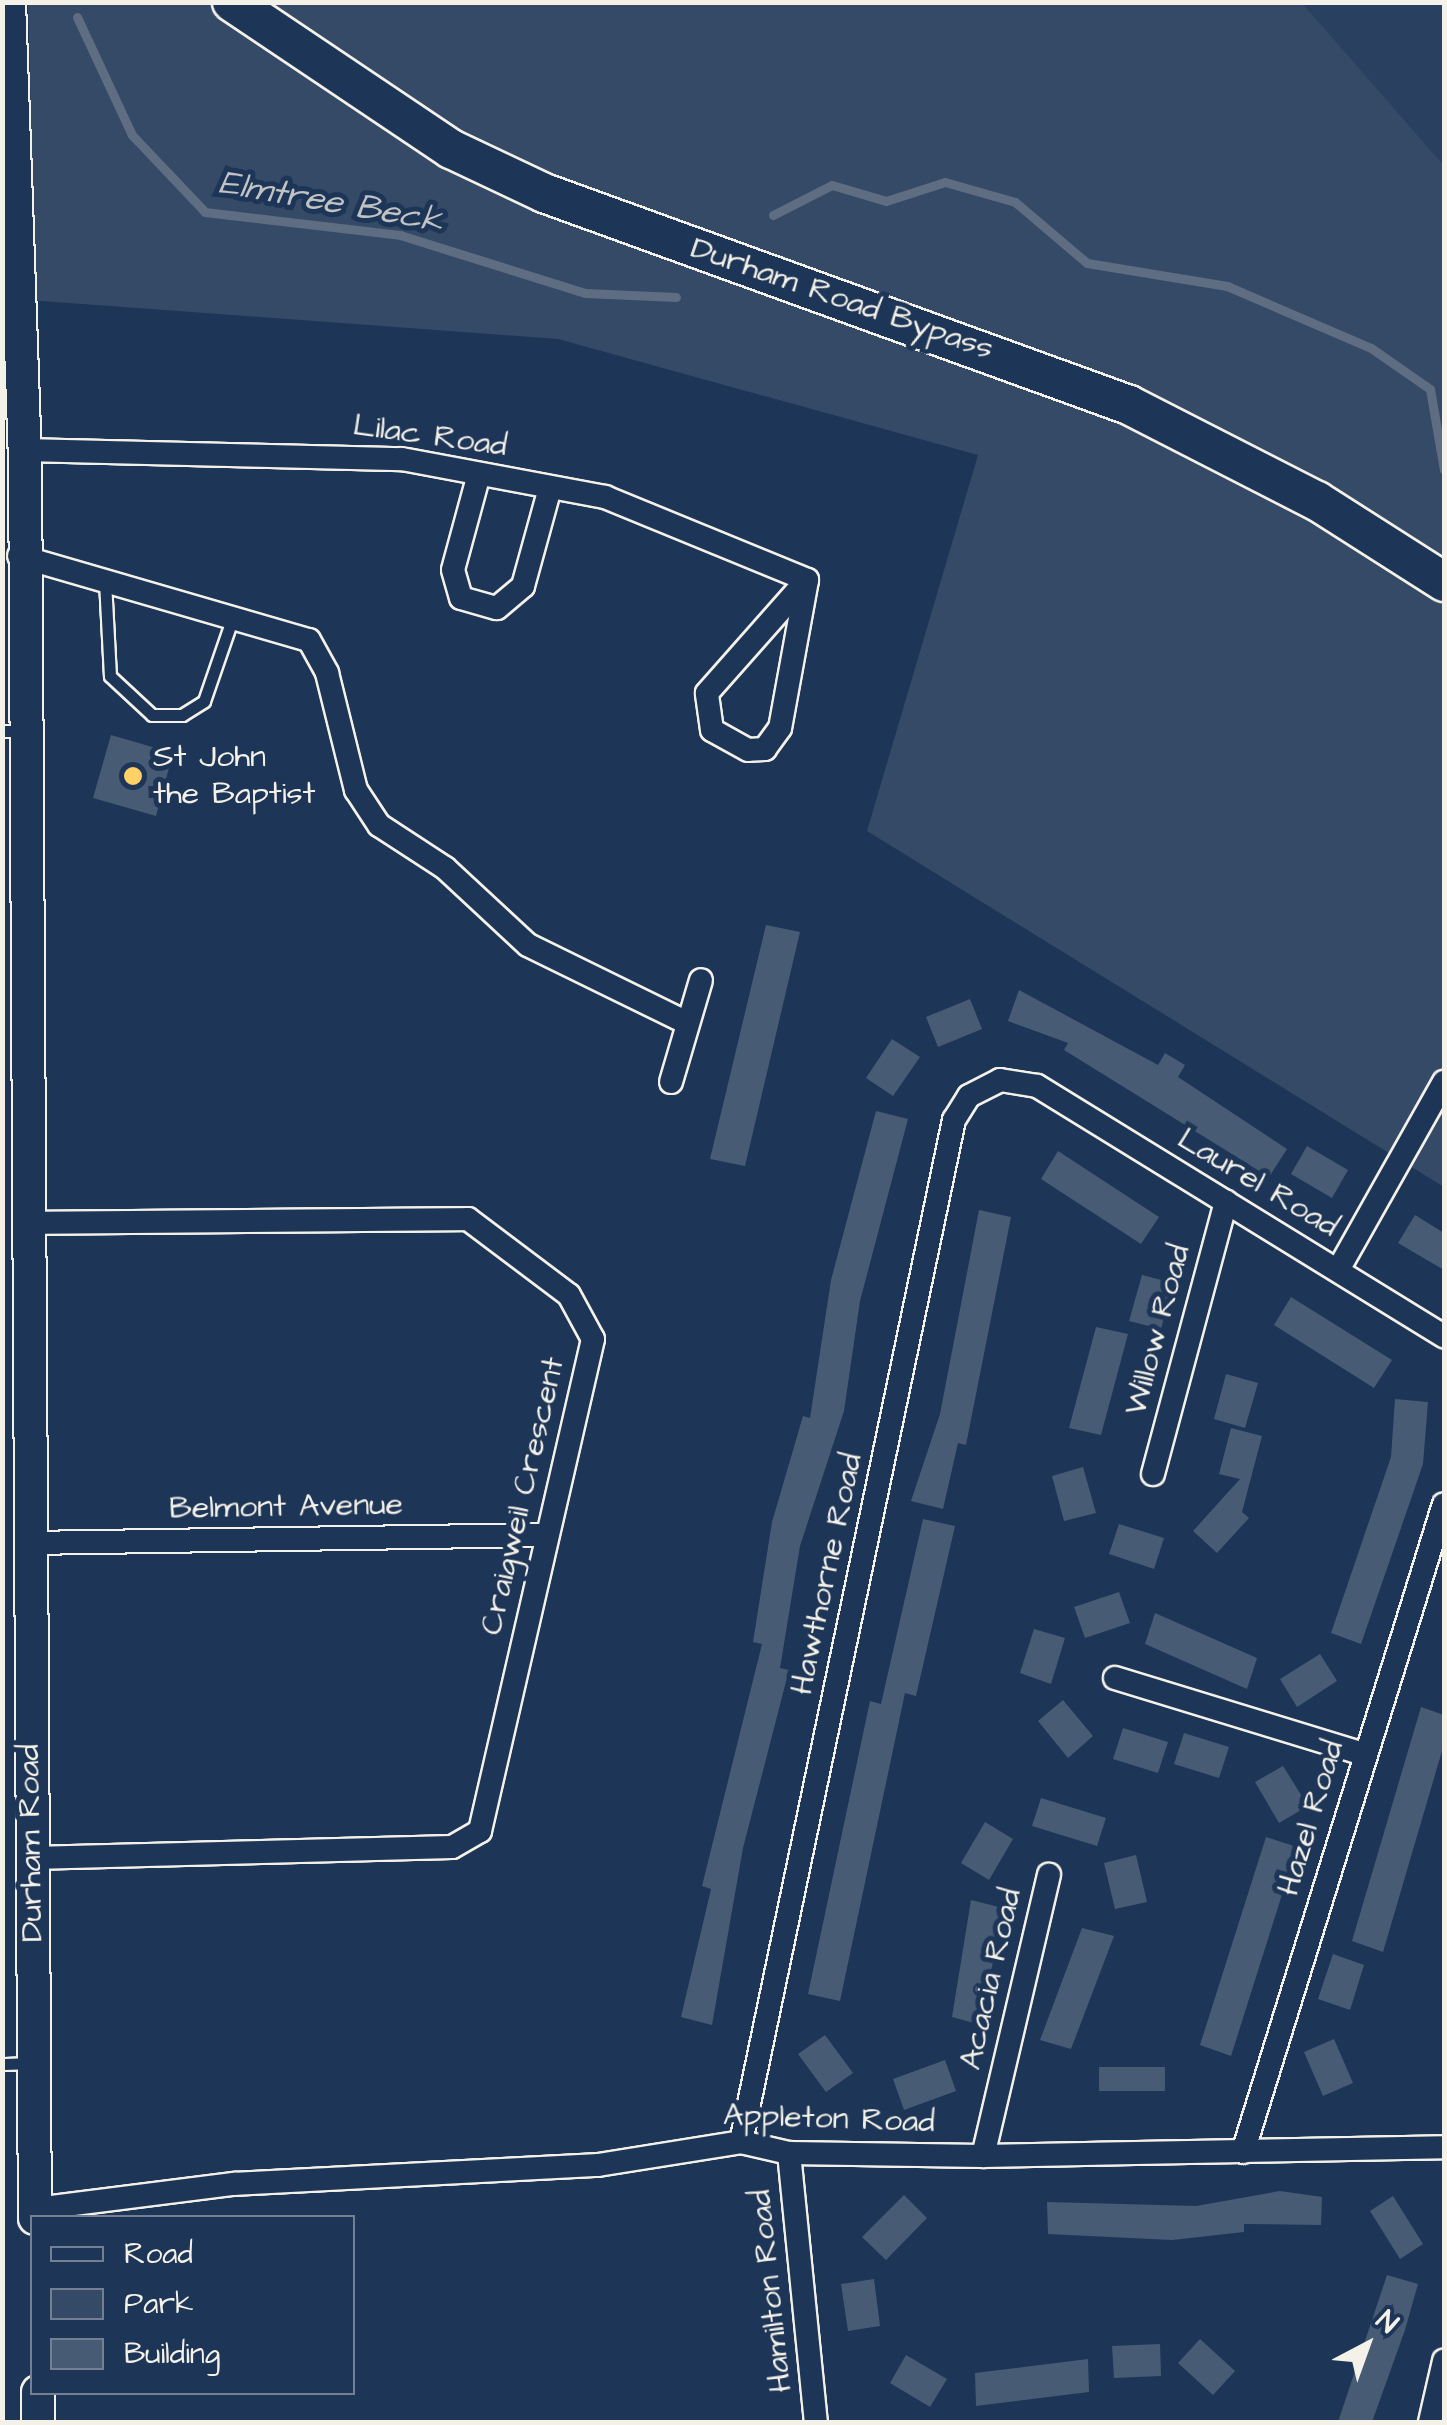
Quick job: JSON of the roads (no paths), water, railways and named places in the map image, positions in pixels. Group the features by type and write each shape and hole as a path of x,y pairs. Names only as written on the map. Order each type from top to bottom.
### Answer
{"main road":[{"name":"Durham Road Bypass","path":"240,5 322,71 482,164 1129,405 1317,502 1444,582"}],"street":[{"name":"Durham Road","path":"16,11 26,450 14,731 25,1224 32,1858 18,2064 35,2213"},
{"name":"Lilac Road","path":"26,450 288,452 479,474 606,496 807,580"},
{"path":"479,474 453,570 461,598 498,608 523,586 550,488"},
{"path":"19,556 290,627 321,655 356,790 379,825 445,868 528,944 686,1023"},
{"path":"807,580 780,728 765,749 748,750 712,730 707,693 807,580"},
{"path":"671,1082 701,980"},
{"path":"1338,1270 1444,1082"},
{"name":"Hawthorne Road","path":"741,2142 954,1120 983,1086 1037,1086"},
{"name":"Laurel Road","path":"1037,1086 1444,1336"},
{"name":"Willow Road","path":"1152,1474 1226,1202"},
{"name":"Craigweil Crescent","path":"25,1224 468,1219 569,1295 593,1339 480,1831 452,1847 32,1858"},
{"name":"Hazel Road","path":"1242,2152 1444,1504"},
{"name":"Belmont Avenue","path":"28,1543 546,1535"},
{"path":"1115,1678 1364,1754"},
{"name":"Acacia Road","path":"983,2156 1049,1874"},
{"name":"Appleton Road","path":"35,2213 234,2184 598,2165 741,2142 789,2153 983,2156 1444,2147"},
{"name":"Hamilton Road","path":"789,2153 816,2422"},
{"path":"1430,2422 1444,2361"},
{"path":"38,2395 38,2422"}],"lane":[{"path":"106,576 102,644 110,676 152,716 182,715 204,701 234,612"}],"waterway":[{"name":"Elmtree Beck","path":"77,17 132,135 205,212 400,235 585,293 676,297"},
{"name":"Elmtree Beck","path":"773,215 832,185 886,201 945,182 1015,202 1087,263 1227,286 1371,348 1430,389 1444,470"}],"place":[{"name":"St John the Baptist","path":"133,776"}]}
